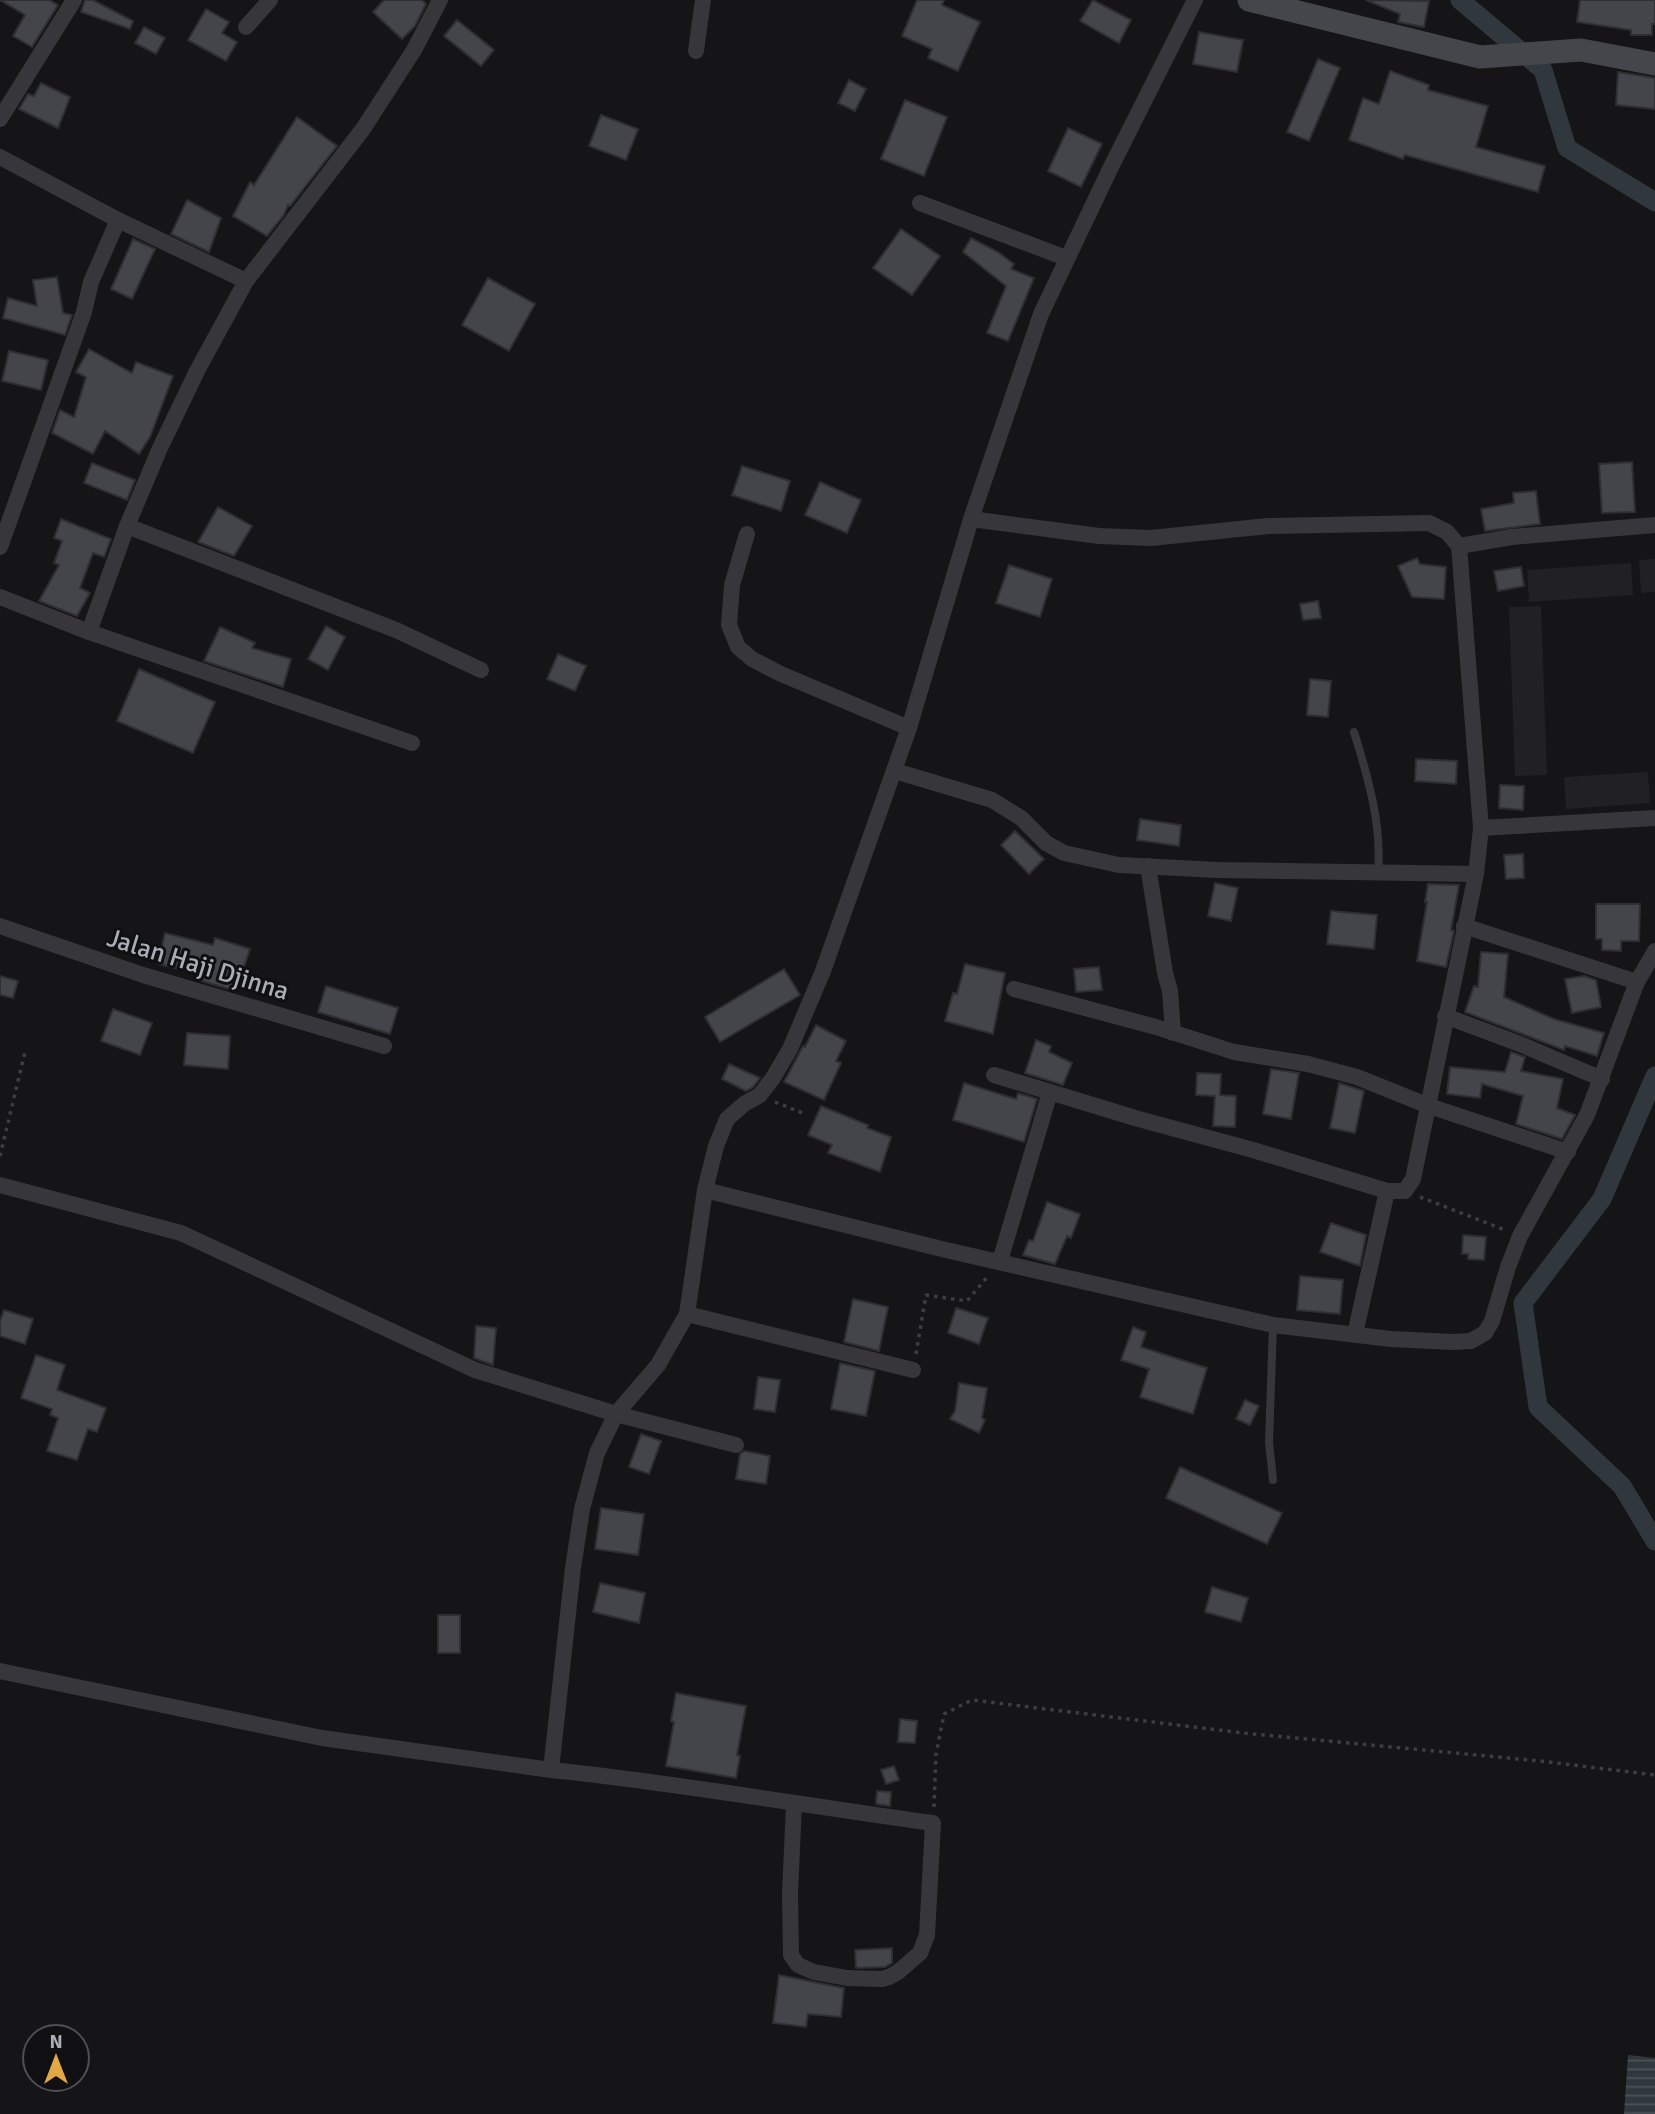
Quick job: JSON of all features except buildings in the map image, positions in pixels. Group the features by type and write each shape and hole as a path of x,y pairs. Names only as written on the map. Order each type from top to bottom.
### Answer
{"street":[{"path":"0,119 74,0"},
{"path":"246,27 270,0"},
{"path":"89,632 128,526 197,370 246,281 363,129 414,50 439,0"},
{"path":"696,51 703,0"},
{"path":"551,1770 582,1509 597,1453 616,1414 658,1365 687,1314 705,1190 716,1146 727,1119 744,1104 760,1095 773,1078 790,1049 823,971 895,771 971,519 1041,314 1066,258 1195,0"},
{"path":"1250,0 1480,57 1581,50 1655,64"},
{"path":"0,158 118,220 246,281"},
{"path":"920,203 1066,258"},
{"path":"0,547 80,321 91,282 118,220"},
{"path":"971,519 1099,536 1151,538 1268,526 1429,523 1447,532 1459,545 1481,828 1476,874 1429,1106 1413,1179 1405,1191 1387,1191 994,1074"},
{"path":"1459,545 1511,537 1655,525"},
{"path":"128,526 385,626 481,670"},
{"path":"747,534 732,585 729,625 738,647 752,659 781,674 909,728"},
{"path":"0,597 89,632 412,743"},
{"path":"895,771 992,800 1021,818 1046,843 1064,853 1119,865 1218,870 1476,874"},
{"path":"1481,828 1655,818"},
{"path":"1148,866 1170,991 1173,1033"},
{"name":"Jalan Haji Djinna","path":"0,926 144,975 384,1046"},
{"path":"1464,926 1637,982"},
{"path":"705,1190 1273,1325 1453,1342 1471,1341 1485,1333 1492,1321 1520,1236 1568,1152 1602,1079 1637,982 1655,951"},
{"path":"1014,989 1234,1052 1357,1077 1429,1106 1568,1152"},
{"path":"1446,1016 1602,1079"},
{"path":"1000,1261 1050,1092"},
{"path":"0,1185 181,1233 475,1370 616,1414 736,1446"},
{"path":"1355,1334 1387,1191"},
{"path":"687,1314 914,1370"},
{"path":"0,1671 322,1738 551,1770 649,1780 933,1823 927,1935 920,1953 888,1977 847,1978 814,1972 797,1965 791,1955 790,1894 794,1804"}],"lane":[{"path":"1354,732 1371,792 1381,846 1378,872"},
{"path":"1273,1325 1269,1442 1273,1480"}],"path":[{"path":"0,1156 24,1052"},
{"path":"760,1095 805,1114"},
{"path":"1405,1191 1520,1236"},
{"path":"914,1370 926,1295 967,1301 1000,1261"},
{"path":"933,1823 936,1754 944,1714 972,1700 1243,1733 1540,1761 1655,1775"}],"shaded area":[{"path":"1655,559 1655,592 1641,593 1639,560"},
{"path":"1631,563 1633,595 1529,602 1527,570"},
{"path":"1541,606 1547,775 1515,776 1509,607"},
{"path":"1648,772 1650,803 1566,809 1564,777"},
{"path":"1628,2055 1655,2058 1655,2114 1624,2114"}],"waterway":[{"path":"1460,0 1543,70 1567,148 1655,202"},
{"path":"1655,1076 1602,1199 1523,1303 1538,1407 1622,1486 1655,1541"}]}
